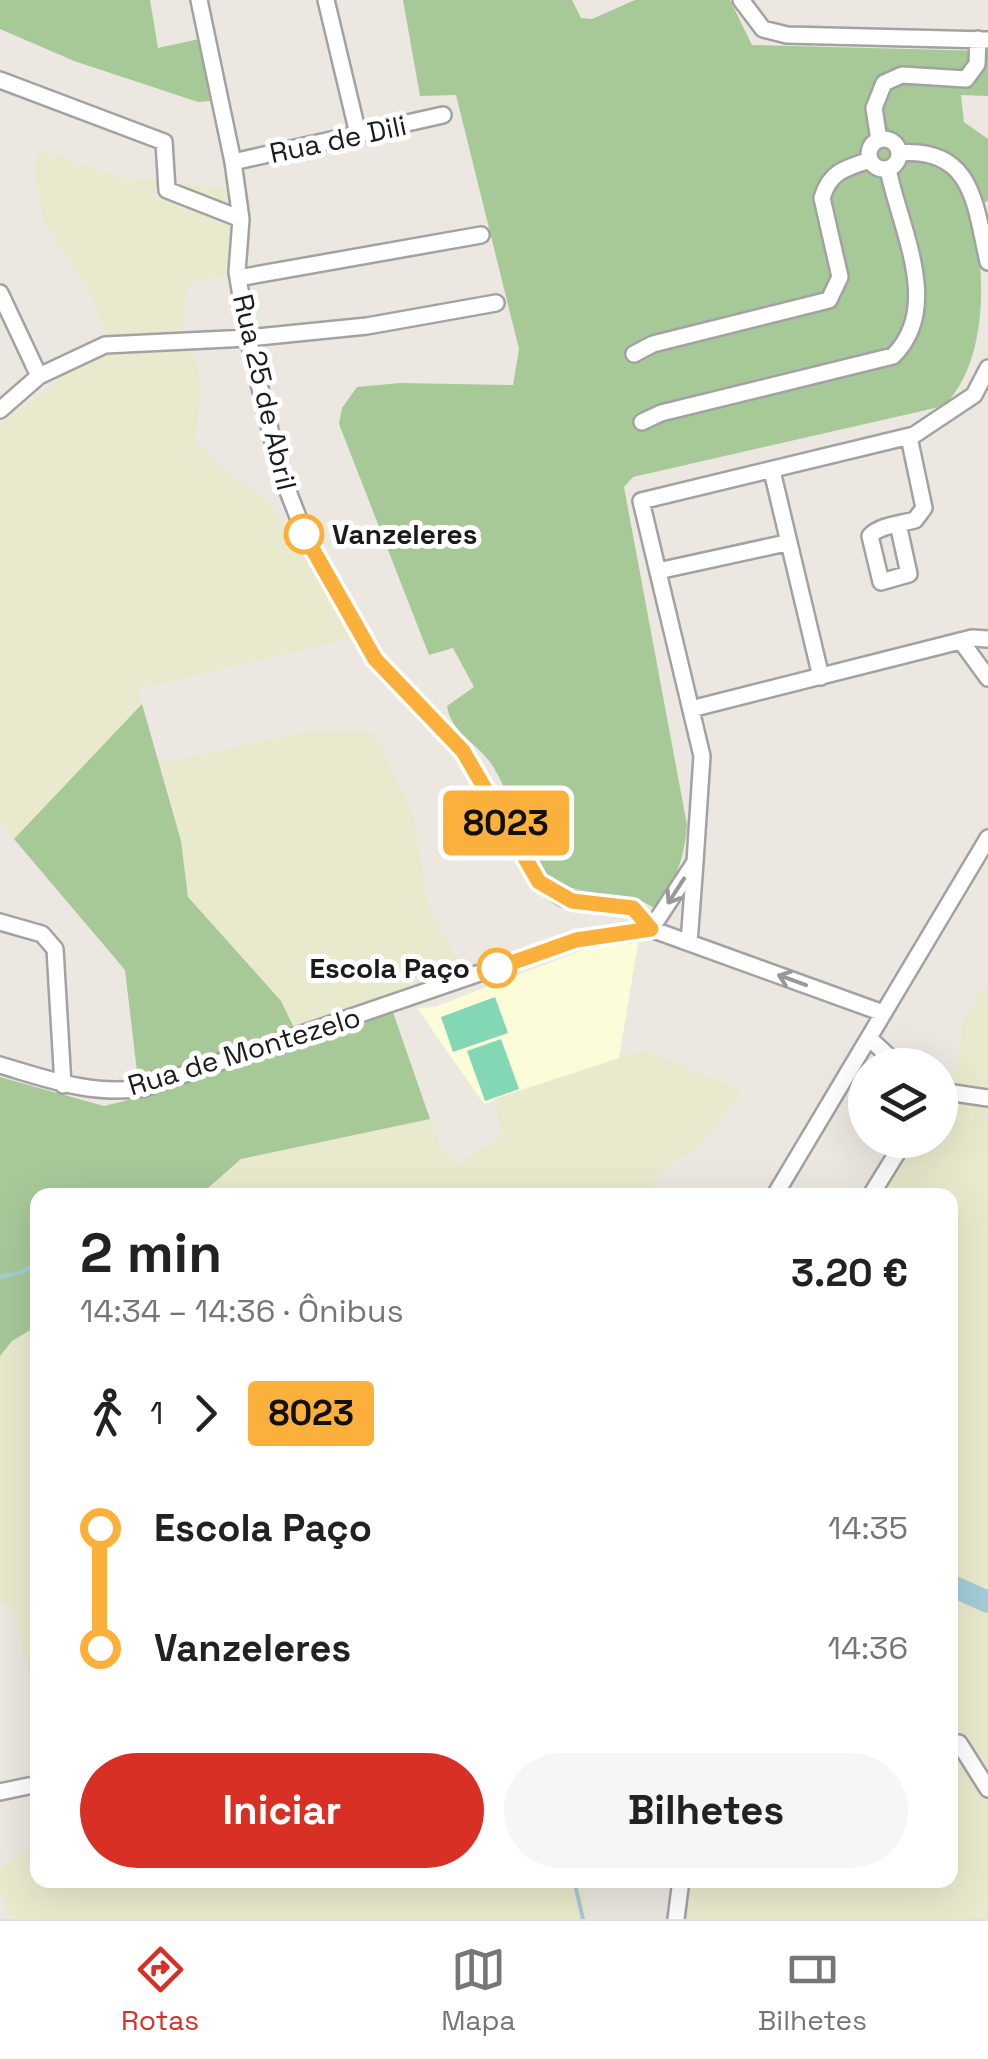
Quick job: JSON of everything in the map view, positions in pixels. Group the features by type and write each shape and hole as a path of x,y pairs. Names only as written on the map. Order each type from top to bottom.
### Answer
{"street":[{"name":"Rua 25 de Abril","path":"199,0 233,162 240,220 238,278 248,338 293,508 309,545 375,659 463,751 539,882 572,901 633,908 651,929"},
{"path":"326,0 358,134"},
{"path":"740,0 763,29 787,35 983,39 977,64 966,79 902,75 884,83 874,108 879,140"},
{"path":"1,82 164,142 167,190 240,220"},
{"name":"Rua de Dili","path":"233,162 443,116"},
{"path":"879,140 890,140 899,153 898,162 888,169 875,167 870,160 872,146 879,140"},
{"path":"899,153 921,153 958,169 970,185 988,262"},
{"path":"634,354 654,344 829,300 840,278 822,198 830,177 870,160"},
{"path":"642,422 661,412 894,356 908,341 920,303 888,169"},
{"path":"238,278 481,235"},
{"path":"0,293 40,376"},
{"path":"0,410 40,376 104,345 248,338 367,326 496,303"},
{"path":"689,943 702,756 641,501 909,436 960,408 974,395 988,368"},
{"path":"898,524 915,520 924,508 909,436"},
{"path":"772,471 786,543 821,677"},
{"path":"658,571 786,543"},
{"path":"691,709 961,641 988,640"},
{"path":"961,641 988,678"},
{"path":"779,1188 988,838"},
{"path":"651,929 696,862"},
{"path":"0,922 42,934 55,949 64,1084"},
{"name":"Rua de Montezelo","path":"0,1065 64,1084 106,1090 144,1088 576,940 651,929 884,1013"},
{"path":"869,1038 880,1048"},
{"path":"958,1094 988,1098"},
{"path":"876,1188 894,1158"},
{"path":"959,1743 988,1789"},
{"path":"0,1792 30,1786"},
{"path":"676,1919 679,1888"}],"shaded area":[{"path":"0,0 150,0 158,48 199,39 210,101 198,102 74,61 0,29"},
{"path":"403,0 572,0 581,18 592,19 635,0 730,0 752,45 988,51 988,96 961,95 964,122 988,139 988,201 971,207 980,260 980,315 969,365 944,406 633,477 624,487 687,825 678,869 655,908 641,901 550,884 541,871 494,768 450,716 447,706 474,687 453,648 429,655 339,424 342,408 357,387 400,383 513,385 519,349 456,95 420,96"},
{"path":"37,148 120,177 227,188 233,221 226,275 188,283 183,325 202,382 195,441 219,467 269,501 354,638 138,689 142,704 14,839 0,823 0,424 74,367 114,353 90,293 43,219 35,173"},
{"path":"142,704 181,841 188,897 281,1001 296,1032 387,995 430,1119 241,1159 208,1188 30,1188 30,1330 12,1341 0,1356 0,1077 104,1106 140,1097 125,970 14,839"},
{"path":"304,732 374,732 414,817 428,905 461,965 296,1032 188,897 181,841 161,763"},
{"path":"638,943 618,1064 484,1104 417,1008 435,1007 585,949"},
{"path":"988,980 988,1919 682,1919 687,1888 958,1888 958,1188 880,1188 899,1158 958,1158 958,1063 963,1020"},
{"path":"643,1050 742,1090 698,1149 665,1166 654,1188 209,1188 241,1159 430,1119 439,1144 455,1164 503,1136 494,1099"},
{"path":"30,1330 30,1676 12,1608 0,1602 0,1356 12,1341"},
{"path":"30,1849 30,1888 585,1888 587,1919 9,1919 0,1892 0,1868"}],"green space":[{"path":"495,997 508,1033 453,1052 441,1017"},
{"path":"501,1039 519,1089 485,1101 467,1051"}],"waterway":[{"path":"0,1277 30,1267"},
{"path":"958,1589 988,1602"},
{"path":"576,1888 583,1919"}],"bus line":[{"name":"8023","path":"304,534 375,659 463,751 490,791 539,882 548,891 572,901 633,908 651,929 576,940 497,968"}],"place":[{"name":"Vanzeleres","path":"304,534"},
{"name":"Escola Paço","path":"497,968"}]}
